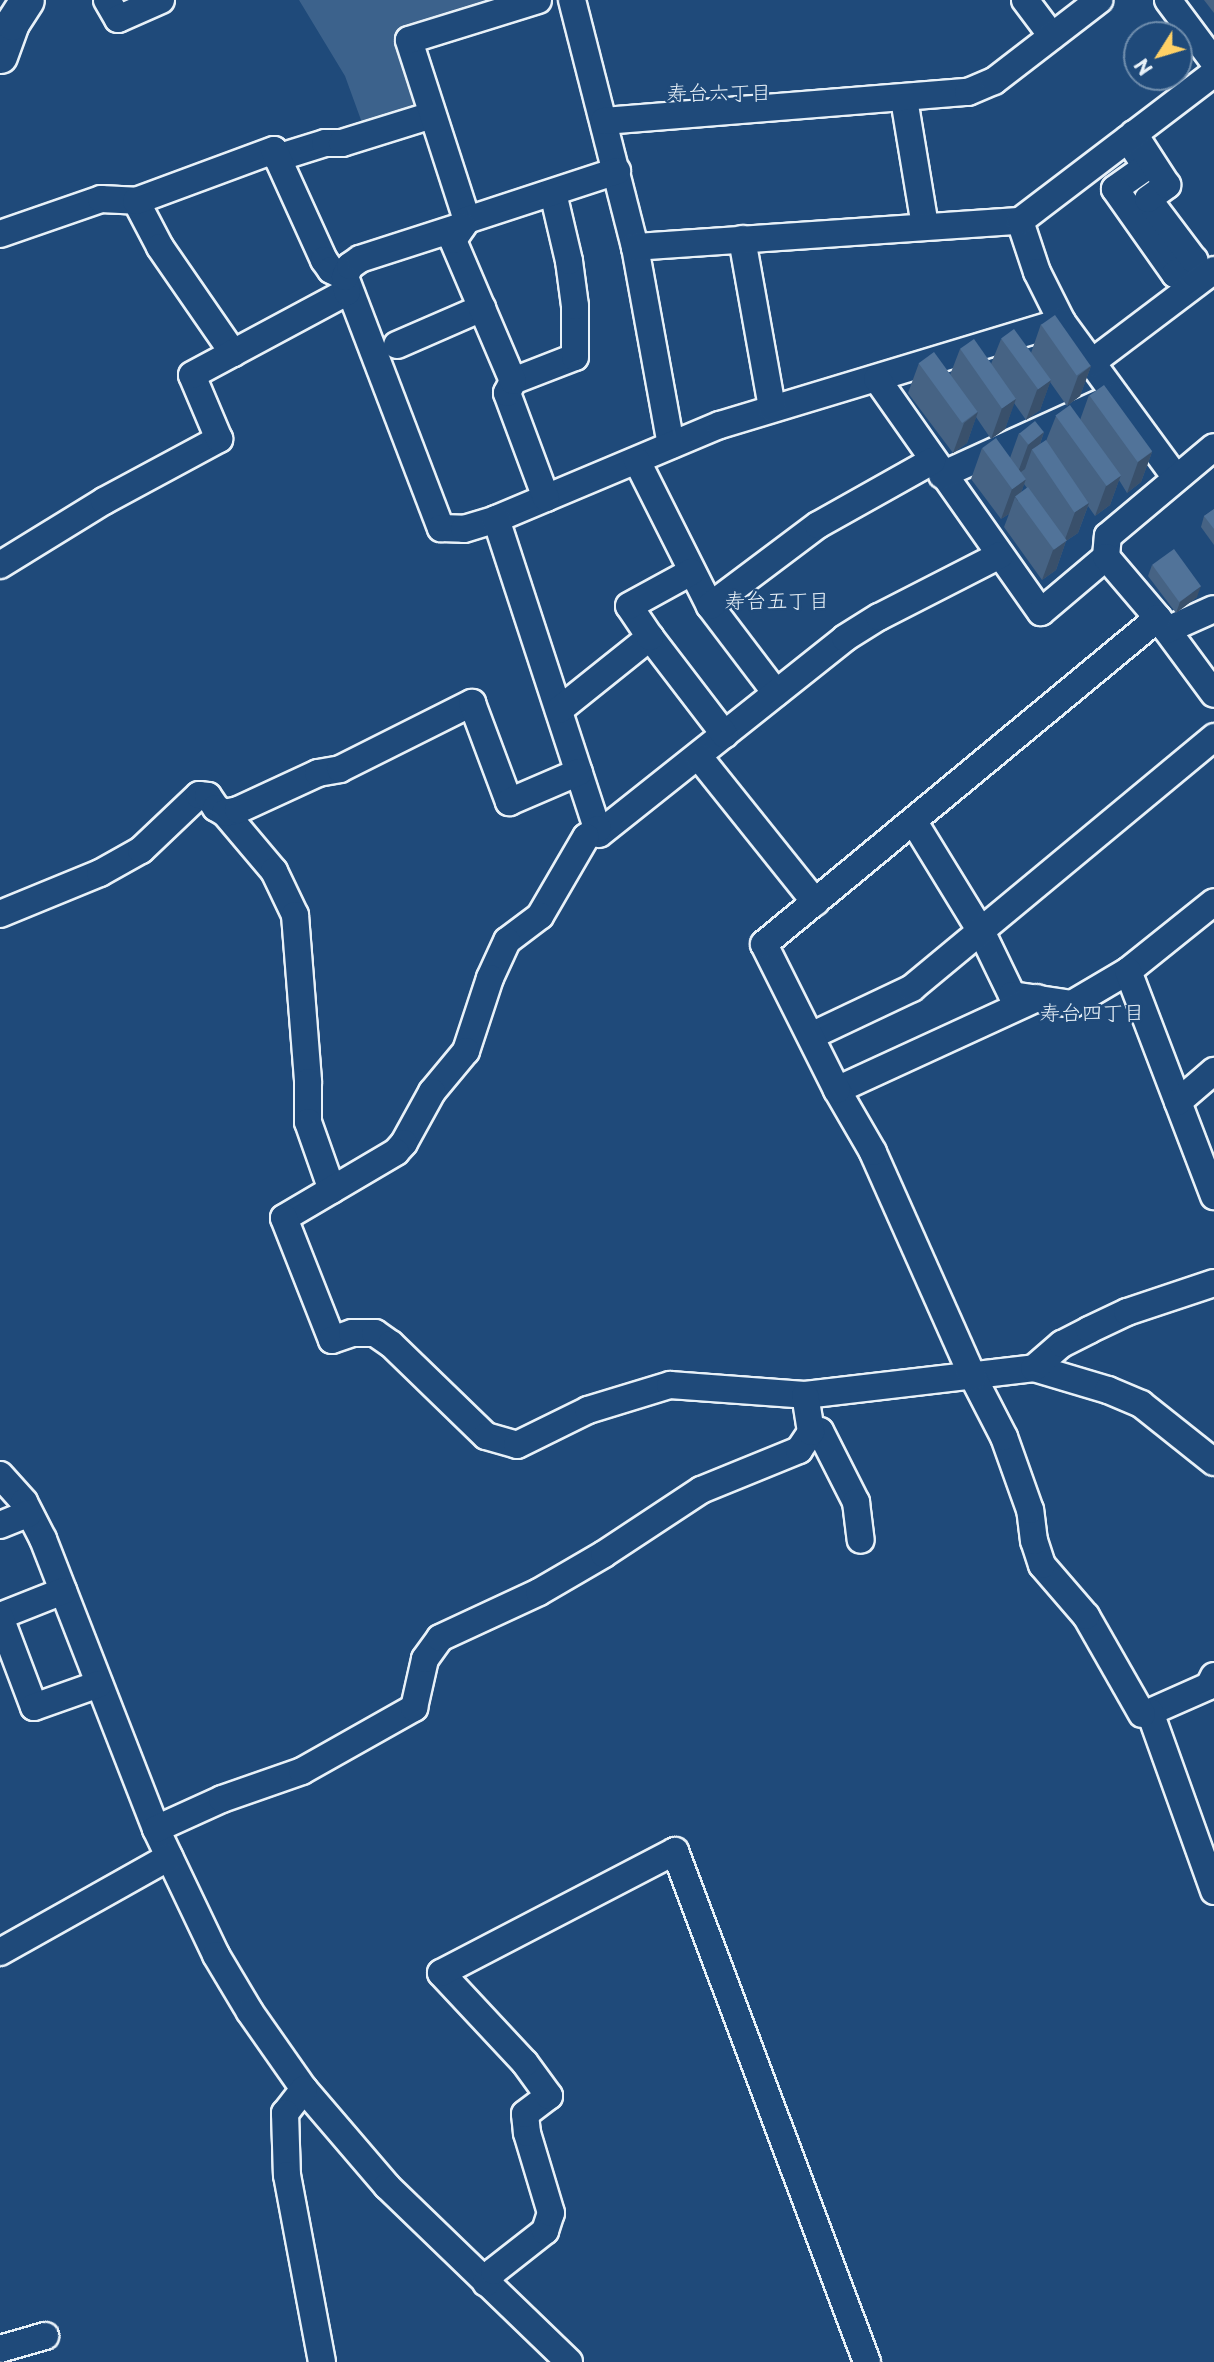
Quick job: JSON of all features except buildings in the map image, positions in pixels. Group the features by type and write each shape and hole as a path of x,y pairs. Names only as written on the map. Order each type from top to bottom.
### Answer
{"main road":[{"path":"0,56 13,9"}],"street":[{"path":"107,0 118,19 161,0"},
{"path":"465,223 410,40 538,0"},
{"path":"572,0 635,247 671,445"},
{"path":"1026,0 1052,36"},
{"path":"604,121 968,92 995,81 1099,0"},
{"path":"1168,0 1209,46"},
{"path":"635,247 1020,221 1214,73"},
{"path":"904,99 925,226"},
{"path":"277,158 325,144 342,143 432,115"},
{"path":"1131,136 1167,185 1148,199 1194,260 1175,274 1115,189 1146,167 1131,136"},
{"path":"0,234 101,199 136,201 274,150 324,260 331,270 345,277 441,528 464,529 496,519 671,445 772,408 1062,322"},
{"path":"0,565 104,501 219,439 192,375 347,292 345,277 350,266 360,259 617,171"},
{"path":"546,498 508,393 513,382 575,357 575,306 569,261 553,194"},
{"path":"136,201 160,247 233,353"},
{"path":"1020,221 1037,272 1062,322 1176,478"},
{"path":"465,223 453,240 513,382"},
{"path":"742,239 772,408"},
{"path":"1091,363 1214,270"},
{"path":"397,345 482,308"},
{"path":"877,379 937,468 1041,612 1106,557 1108,536 1214,447"},
{"path":"709,606 818,525 937,468 1115,396"},
{"path":"637,461 709,606 776,692"},
{"path":"496,519 599,834 845,638 878,617 1000,555"},
{"path":"1106,557 1163,624 1214,694"},
{"path":"691,572 629,606 725,735"},
{"path":"1142,1714 1086,1616 1042,1564 1034,1541 1030,1510 1004,1437 973,1377 873,1152 837,1090 764,944 1163,624 1214,609"},
{"path":"559,710 650,637"},
{"path":"225,813 318,773 340,769 472,703 509,802 579,772"},
{"path":"811,1036 912,988 982,933 1214,737"},
{"path":"699,757 815,902"},
{"path":"0,914 100,873 141,850 199,795 208,796 274,871 295,915 308,1082 308,1122 332,1190"},
{"path":"914,822 982,933 1012,995 1072,1004 1128,971 1214,902"},
{"path":"597,829 586,837 540,916 507,941 490,978 466,1051 432,1092 404,1143 396,1152 284,1218 332,1340 352,1333 375,1333 391,1343 486,1436 517,1445 588,1410 670,1385 805,1395 1034,1368 1108,1390 1141,1404 1214,1462"},
{"path":"1128,971 1214,1196"},
{"path":"837,1090 1037,998"},
{"path":"1178,1102 1214,1071"},
{"path":"1034,1368 1062,1344 1098,1325 1127,1312 1214,1283"},
{"path":"156,1829 222,1799 302,1771 414,1708 425,1659 440,1638 539,1591 604,1554 701,1490 799,1450 811,1432 805,1395"},
{"path":"811,1432 820,1430 856,1502 862,1540"},
{"path":"0,1475 29,1513 63,1591 156,1829 216,1955 250,2012 304,2089 387,2186 569,2362"},
{"path":"0,1525 29,1513"},
{"path":"63,1591 0,1617 34,1707 99,1684"},
{"path":"1214,1676 1209,1686 1150,1712 1214,1891"},
{"path":"486,2283 494,2272 545,2231 551,2213 527,2133 525,2114 549,2096 525,2063 440,1973 675,1851 867,2362"},
{"path":"0,1952 169,1857"},
{"path":"304,2089 285,2113 287,2175 322,2362"},
{"path":"0,2349 45,2336"}],"shaded area":[{"path":"299,0 518,0 400,36 422,109 365,131 345,76"}],"district":[{"name":"寿台六丁目","path":"719,91"},
{"name":"寿台五丁目","path":"777,599"},
{"name":"寿台四丁目","path":"1092,1011"}]}
